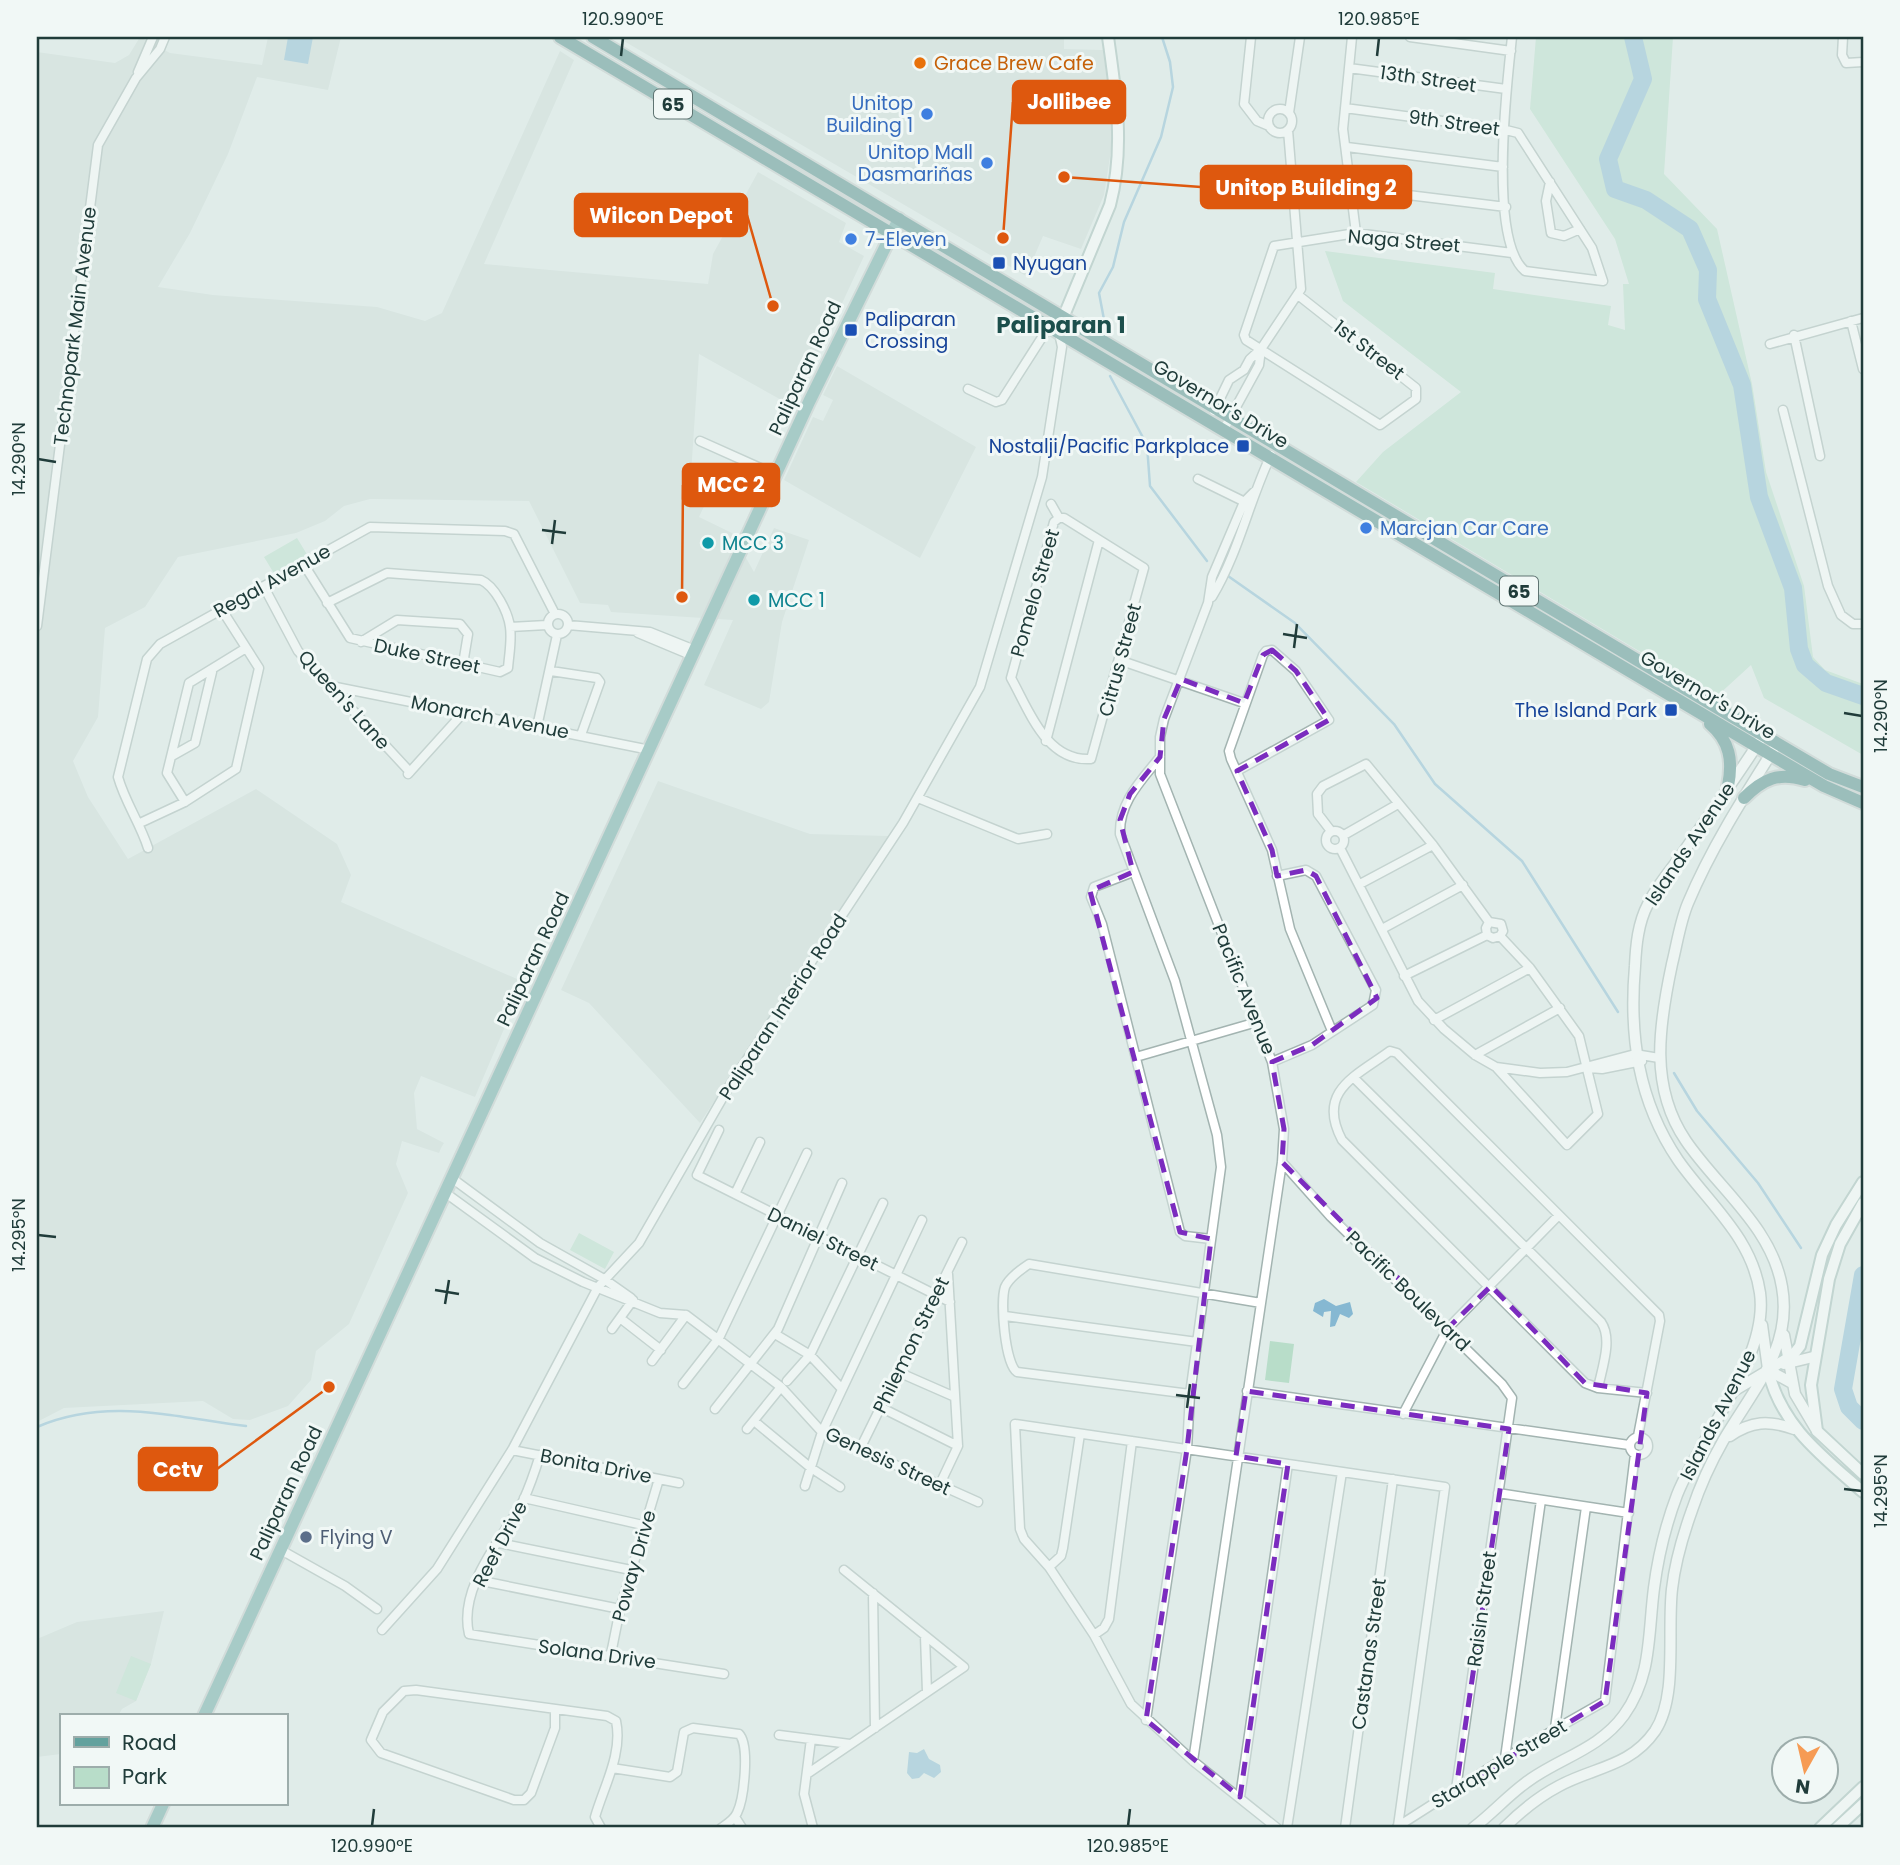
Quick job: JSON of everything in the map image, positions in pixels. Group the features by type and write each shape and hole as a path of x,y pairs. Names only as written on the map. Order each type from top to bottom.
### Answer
{"highway":[{"name":"Governor's Drive","path":"560,37 890,233 1226,423 1759,741"},
{"name":"Governor's Drive","path":"593,37 899,219 1056,326"},
{"name":"Governor's Drive","path":"1273,451 1688,706 1774,749 1863,787"},
{"path":"1688,706 1726,742 1731,767 1728,786"},
{"name":"Governor's Drive","path":"1774,749 1824,786 1863,803"},
{"path":"1744,798 1760,782 1777,776 1824,786"}],"main road":[{"path":"1056,326 1102,225 1116,183 1119,127 1108,37"},
{"name":"Paliparan Road","path":"205,1714 447,1194 776,475 899,219"},
{"path":"1863,1182 1829,1238 1816,1276 1802,1340 1797,1351 1787,1362 1768,1370 1774,1393 1794,1429 1863,1492"},
{"path":"1863,1203 1847,1228 1834,1259 1813,1357 1811,1385 1816,1431 1863,1475"},
{"path":"1820,1828 1863,1787"},
{"path":"1837,1828 1863,1804"},
{"path":"152,1828 162,1806"}],"street":[{"name":"Technopark Main Avenue","path":"37,626 98,145 136,78 153,37"},
{"name":"Technopark Main Avenue","path":"136,78 165,37"},
{"path":"1251,37 1244,104 1249,114 1285,132"},
{"path":"1211,415 1229,380 1244,370 1250,359 1261,349 1301,289 1285,132 1292,120 1289,113 1300,37"},
{"path":"1352,37 1343,129 1356,233"},
{"path":"1410,37 1510,51"},
{"path":"1511,253 1502,129 1512,37"},
{"path":"1843,37 1842,55 1846,63 1859,63"},
{"name":"13th Street","path":"1349,68 1506,89"},
{"name":"9th Street","path":"1345,108 1502,129 1521,136 1592,248 1603,281 1525,271 1511,253"},
{"path":"1269,126 1270,115 1275,110 1289,113"},
{"path":"1347,147 1503,167"},
{"path":"1550,182 1546,201 1550,233 1564,236 1580,229"},
{"path":"1351,188 1506,207"},
{"name":"Naga Street","path":"1297,240 1356,233 1511,253"},
{"path":"1261,349 1246,340 1244,335 1271,249 1278,243 1297,240"},
{"name":"1st Street","path":"1261,349 1380,425 1416,399 1413,383 1298,295"},
{"path":"1770,344 1794,335 1863,318"},
{"path":"1851,321 1863,369"},
{"path":"968,389 996,402 1002,400 1056,326"},
{"name":"Paliparan Interior Road","path":"382,1630 437,1569 512,1450 598,1287 639,1243 730,1085 918,798 980,687 1042,477 1062,347 1056,326"},
{"path":"1794,335 1820,456"},
{"path":"1226,423 1259,365 1261,349"},
{"path":"1783,410 1828,586 1841,615 1853,624 1863,624"},
{"path":"700,441 776,475"},
{"name":"Pacific Avenue","path":"1208,603 1212,577 1218,562 1244,502 1254,492 1273,451"},
{"path":"1198,479 1253,506"},
{"name":"Pacific Avenue","path":"1193,1761 1236,1456 1282,1162 1284,1129 1272,1062 1164,788 1160,774 1160,757 1164,719 1208,603 1228,566 1253,506 1254,492"},
{"path":"1046,741 1099,540 1061,518 1051,505"},
{"name":"Pomelo Street","path":"1046,741 1010,677 1054,522 1061,518"},
{"path":"1237,519 1246,523"},
{"name":"Regal Avenue","path":"148,848 139,823 123,795 118,777 147,659 160,644 370,527 505,531 520,540 555,614"},
{"name":"Citrus Street","path":"1046,741 1052,747 1091,759 1144,575 1144,568 1139,563 1099,540"},
{"path":"1218,562 1228,566"},
{"name":"Duke Street","path":"303,563 350,638 361,642 505,671 508,668 510,627"},
{"path":"327,603 387,573 481,580 488,583 494,591 510,627 547,625"},
{"name":"Queen's Lane","path":"264,587 298,651 409,773 464,712"},
{"path":"139,823 185,802 236,769 259,668 222,610"},
{"path":"557,635 549,630 549,618 555,614 563,615 568,625"},
{"path":"361,642 397,620 460,624 468,634 463,664"},
{"path":"568,625 650,632 694,653"},
{"path":"557,635 563,633 568,625"},
{"path":"537,727 557,635"},
{"path":"185,802 167,773 189,683 212,672 246,648"},
{"path":"1237,771 1329,720 1296,671 1272,650 1266,651 1263,656 1229,751 1237,771 1272,850 1290,929 1332,1031"},
{"path":"1119,660 1181,679 1244,703"},
{"path":"551,671 597,678 600,682 581,735"},
{"path":"172,756 195,743 212,672"},
{"name":"Monarch Avenue","path":"331,686 650,750"},
{"name":"Islands Avenue","path":"1473,1828 1529,1781 1592,1747 1624,1715 1645,1676 1654,1585 1679,1490 1749,1358 1761,1321 1759,1291 1750,1259 1730,1224 1680,1163 1653,1116 1636,1058 1633,995 1641,922 1650,900 1759,741"},
{"name":"Islands Avenue","path":"1504,1828 1558,1786 1629,1758 1656,1730 1670,1699 1668,1657 1672,1587 1693,1507 1723,1441 1768,1370 1783,1328 1785,1306 1776,1262 1752,1221 1677,1125 1665,1096 1659,1058 1663,1011 1687,905 1744,798 1774,749"},
{"path":"1146,1720 1187,1449 1190,1394 1221,1153 1175,981 1120,834 1120,820 1130,794 1160,757"},
{"path":"1331,831 1318,814 1317,794 1323,786 1366,764 1433,845 1489,922 1501,924 1503,930 1500,936 1493,938 1487,935"},
{"path":"918,798 1018,839 1047,834"},
{"path":"1344,835 1398,804"},
{"path":"1331,831 1344,835"},
{"path":"1331,831 1326,837 1327,844 1332,849 1340,848 1344,843 1344,835"},
{"path":"1360,884 1433,845"},
{"path":"1340,848 1418,1001 1434,1020 1475,1055 1496,1067 1567,1145 1598,1114 1579,1036 1530,968 1500,936"},
{"path":"1272,1062 1312,1045 1373,1005 1376,990 1316,876 1306,870 1277,876"},
{"path":"1133,872 1090,891 1102,924 1180,1233 1210,1239"},
{"path":"1382,929 1463,885"},
{"path":"1487,935 1489,922"},
{"path":"1404,976 1487,935"},
{"path":"1434,1020 1530,968"},
{"path":"1475,1055 1560,1008"},
{"path":"1136,1057 1192,1043 1257,1022"},
{"path":"1629,1445 1638,1436 1647,1393 1659,1315 1397,1053 1390,1051 1335,1096 1337,1131 1342,1140 1585,1382 1598,1388 1647,1393"},
{"path":"1496,1067 1540,1073 1587,1068 1600,1061 1659,1058"},
{"path":"1354,1078 1605,1328 1607,1343 1598,1388"},
{"name":"Daniel Street","path":"719,1130 697,1175 950,1302"},
{"path":"735,1194 760,1142"},
{"path":"683,1384 719,1338 807,1153"},
{"name":"Pacific Boulevard","path":"1282,1162 1331,1217 1448,1328 1502,1384 1512,1398 1509,1429"},
{"name":"Genesis Street","path":"453,1179 540,1243 604,1279 633,1300"},
{"path":"715,1409 775,1334 842,1183"},
{"name":"Genesis Street","path":"447,1194 536,1258 660,1313 686,1315 784,1384 822,1432 978,1502"},
{"path":"747,1429 810,1355 883,1203"},
{"path":"1403,1414 1448,1328 1558,1216"},
{"path":"498,1231 508,1219"},
{"path":"806,1486 822,1432 922,1220"},
{"name":"Philemon Street","path":"860,1449 962,1242"},
{"path":"1190,1394 1017,1372 1008,1361 1006,1285 1029,1264 1261,1303"},
{"path":"940,1484 958,1446 948,1271"},
{"path":"612,1329 633,1300"},
{"path":"652,1361 686,1315"},
{"path":"1005,1316 1197,1342"},
{"path":"620,1318 661,1350"},
{"path":"1761,1321 1768,1370"},
{"path":"1783,1328 1792,1383 1801,1407 1816,1431"},
{"path":"775,1334 810,1355 842,1389"},
{"path":"1787,1362 1813,1357"},
{"path":"1768,1370 1792,1383"},
{"path":"1731,1392 1768,1370"},
{"path":"898,1372 955,1397"},
{"path":"1247,1391 1629,1445 1635,1454 1629,1513 1498,1493"},
{"path":"880,1407 958,1446"},
{"path":"754,1421 811,1468 840,1487"},
{"path":"1723,1441 1746,1425 1759,1422 1794,1429"},
{"path":"1277,1828 1193,1761 1131,1704 1094,1635 1049,1567 1024,1539 1020,1529 1015,1424 1445,1487 1396,1827"},
{"name":"Raisin Street","path":"1456,1789 1509,1429"},
{"path":"1049,1567 1060,1556 1063,1548 1080,1434"},
{"path":"1635,1454 1641,1455 1647,1448 1646,1440 1638,1436"},
{"path":"1094,1635 1104,1628 1109,1619 1132,1441"},
{"name":"Bonita Drive","path":"512,1450 679,1483"},
{"name":"Reef Drive","path":"469,1634 470,1609 477,1580 524,1498 540,1455"},
{"path":"1240,1797 1288,1464"},
{"path":"1287,1828 1342,1472"},
{"name":"Poway Drive","path":"611,1654 620,1609 659,1479"},
{"name":"Castanas Street","path":"1345,1828 1393,1479"},
{"path":"524,1498 647,1526"},
{"path":"1505,1758 1541,1500"},
{"path":"1555,1728 1586,1507"},
{"name":"Starapple Street","path":"1396,1827 1505,1758 1605,1701 1629,1513"},
{"path":"499,1543 631,1570"},
{"path":"281,1549 345,1586 377,1609"},
{"path":"807,1774 964,1667 844,1570"},
{"path":"477,1580 620,1609"},
{"path":"1654,1585 1672,1587"},
{"path":"873,1593 875,1728"},
{"name":"Solana Drive","path":"469,1634 611,1654 724,1674"},
{"path":"925,1636 927,1692"},
{"path":"555,1709 555,1728 531,1793 524,1800 514,1800 381,1753 371,1740 383,1712 404,1691 416,1690 607,1716 616,1721 618,1731 612,1768 595,1817 601,1828"},
{"path":"612,1768 670,1777 677,1772 684,1732 692,1728 705,1728 739,1734 746,1746 742,1801 736,1817 721,1828"},
{"path":"779,1735 850,1744"},
{"path":"811,1739 804,1794 813,1828"},
{"path":"736,1817 742,1828"}],"highlighted area":[{"path":"1272,650 1296,671 1329,720 1237,771 1272,850 1277,876 1306,870 1316,876 1377,998 1312,1045 1272,1062 1284,1129 1282,1162 1448,1328 1491,1286 1585,1383 1647,1393 1605,1701 1456,1789 1509,1429 1246,1391 1236,1456 1288,1464 1240,1797 1146,1720 1187,1449 1211,1239 1180,1232 1090,891 1133,872 1120,820 1130,794 1160,757 1164,719 1181,679 1244,703 1263,655"}],"shaded area":[{"path":"140,37 170,53 262,65 268,37 341,37 328,90 257,77 228,154 190,233 158,287 213,295 377,307 425,321 442,313 560,51 574,60 484,264 708,284 713,254 758,172 846,223 839,242 864,256 794,407 699,354 689,504 706,502 699,517 732,533 754,572 774,528 809,540 782,622 769,702 761,709 704,685 733,620 611,612 608,605 580,603 529,501 370,499 344,506 325,521 296,533 178,557 145,607 105,628 98,717 73,761 88,797 128,859 256,789 337,844 351,875 341,902 524,982 475,1097 421,1076 414,1093 417,1129 444,1143 439,1153 402,1141 396,1164 408,1193 349,1324 316,1351 311,1380 288,1406 250,1420 233,1419 203,1401 64,1408 37,1422 37,52 115,63 129,55"},
{"name":"Unitop Mall Dasmariñas","path":"617,37 1064,37 1064,49 1103,50 1112,120 1112,144 1104,195 1081,249 1043,236 1026,276"},
{"path":"837,366 976,447 920,558 784,480 813,417 823,421 833,400 823,395"},
{"path":"658,781 810,834 889,836 700,1123 589,1003 561,990"},
{"path":"164,1611 151,1664 136,1701 122,1709 119,1714 60,1714 60,1754 37,1757 37,1639 77,1622"}],"green space":[{"path":"1536,37 1673,37 1664,174 1717,229 1752,384 1766,472 1804,586 1813,657 1825,670 1863,684 1863,755 1764,698 1751,665 1716,697 1356,482 1383,452 1461,392 1343,301 1325,251 1495,273 1493,289 1611,306 1608,325 1625,330 1623,284 1629,284 1615,239 1530,109"},
{"path":"297,538 308,556 275,575 264,557"},
{"path":"579,1233 614,1252 605,1269 570,1250"},
{"path":"1270,1341 1294,1344 1289,1383 1265,1380"},
{"path":"131,1656 151,1664 136,1701 116,1693"}],"water":[{"path":"288,37 313,37 308,64 284,60"},
{"path":"1324,1299 1336,1306 1350,1302 1353,1314 1349,1318 1340,1314 1335,1326 1330,1327 1331,1311 1324,1312 1323,1317 1313,1311 1315,1303"},
{"path":"924,1749 929,1759 940,1765 941,1772 934,1778 924,1773 919,1778 912,1779 907,1773 909,1752 917,1753"}],"waterway":[{"path":"1106,330 1099,293 1113,267 1124,222 1161,137 1173,87 1170,62 1162,37"},
{"path":"1633,37 1643,79 1608,159 1615,189 1646,200 1690,229 1708,270 1707,299 1742,385 1759,497 1793,588 1799,649 1805,665 1826,683 1863,696"},
{"path":"1110,376 1147,445 1150,486 1207,561"},
{"path":"1228,576 1295,623 1394,724 1435,784 1522,861 1618,1012"},
{"path":"1674,1073 1697,1111 1758,1183 1801,1248"},
{"path":"1863,1275 1843,1389 1849,1407 1863,1421"},
{"path":"37,1427 63,1418 115,1411 166,1414 246,1426"}],"place":[{"name":"Grace Brew Cafe","path":"920,63"},
{"name":"Unitop Building 1","path":"927,114"},
{"name":"Unitop Mall Dasmariñas","path":"987,163"},
{"name":"Unitop Building 2","path":"1064,177"},
{"name":"Jollibee","path":"1003,238"},
{"name":"7-Eleven","path":"851,239"},
{"name":"Nyugan","path":"999,263"},
{"name":"Wilcon Depot","path":"773,306"},
{"name":"Paliparan Crossing","path":"851,330"},
{"name":"Nostalji/Pacific Parkplace","path":"1243,446"},
{"name":"Marcjan Car Care","path":"1366,528"},
{"name":"MCC 3","path":"708,543"},
{"name":"MCC 2","path":"682,597"},
{"name":"MCC 1","path":"754,600"},
{"name":"The Island Park","path":"1671,710"},
{"name":"Cctv","path":"329,1387"},
{"name":"Flying V","path":"306,1537"}],"district":[{"name":"Paliparan 1","path":"1061,325"}]}
